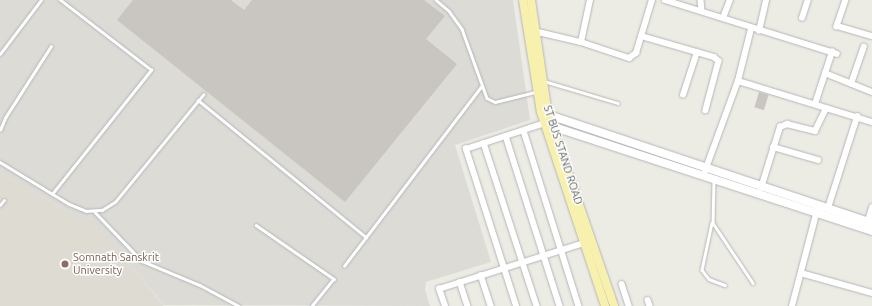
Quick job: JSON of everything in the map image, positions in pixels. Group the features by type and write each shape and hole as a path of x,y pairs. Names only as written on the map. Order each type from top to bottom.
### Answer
{"main road":[{"path":"523,0 536,92 545,113"},
{"name":"ST BUS STAND ROAD","path":"532,0 545,113 548,125 614,306"},
{"path":"548,125 605,306"}],"street":[{"path":"581,42 590,0"},
{"path":"527,29 581,42 629,58 636,53 652,0"},
{"path":"665,0 723,18 751,29 834,53 825,73 815,104"},
{"path":"701,0 702,11"},
{"path":"723,18 730,0"},
{"path":"759,31 766,0"},
{"path":"802,18 808,0"},
{"path":"846,0 837,26 872,36"},
{"path":"704,176 738,81 751,29"},
{"path":"641,36 697,52 719,61 706,110"},
{"path":"852,84 864,47"},
{"path":"683,95 697,52"},
{"path":"825,73 872,92"},
{"path":"738,81 872,122"},
{"path":"759,194 773,147 782,125 788,124 811,131 818,130 826,108"},
{"path":"545,113 787,194 818,209 872,231"},
{"path":"828,208 857,117"},
{"path":"516,306 466,149 524,131 548,125 784,202 818,209 828,208 870,222 872,208"},
{"path":"524,131 579,306"},
{"path":"506,136 560,306"},
{"path":"484,143 537,306"},
{"path":"773,147 818,160"},
{"path":"784,202 787,194"},
{"path":"792,306 818,209"},
{"path":"445,306 440,289 560,249 584,243"},
{"path":"801,273 872,293"},
{"path":"481,276 491,306"},
{"path":"460,282 468,306"},
{"path":"622,284 629,306"}],"lane":[{"path":"0,54 41,0"},
{"path":"52,194 151,70 60,0"},
{"path":"436,0 449,11 462,29 481,87 487,98 495,102 536,92"},
{"path":"0,130 5,118 51,46"},
{"path":"542,80 618,103"},
{"path":"344,266 481,87"},
{"path":"95,212 114,202 203,95"},
{"path":"198,100 366,237"},
{"path":"0,162 79,209 95,212 142,261 200,285 239,306"},
{"path":"714,179 713,223 702,270 709,279 725,285"},
{"path":"0,205 4,200"},
{"path":"713,223 753,283"},
{"path":"256,225 334,278 312,306"}],"shaded area":[{"path":"0,0 513,0 530,120 455,145 491,262 426,282 425,290 430,306 164,305 94,223 86,222 0,173"},
{"name":"Somnath Sanskrit University","path":"0,173 86,222 94,222 164,306 0,306"}],"building":[{"path":"133,0 231,0 244,10 252,0 424,0 445,16 426,39 457,64 345,202 117,20"},
{"path":"759,92 769,95 764,110 754,107"}],"place":[{"name":"Somnath Sanskrit University","path":"65,264"}]}
